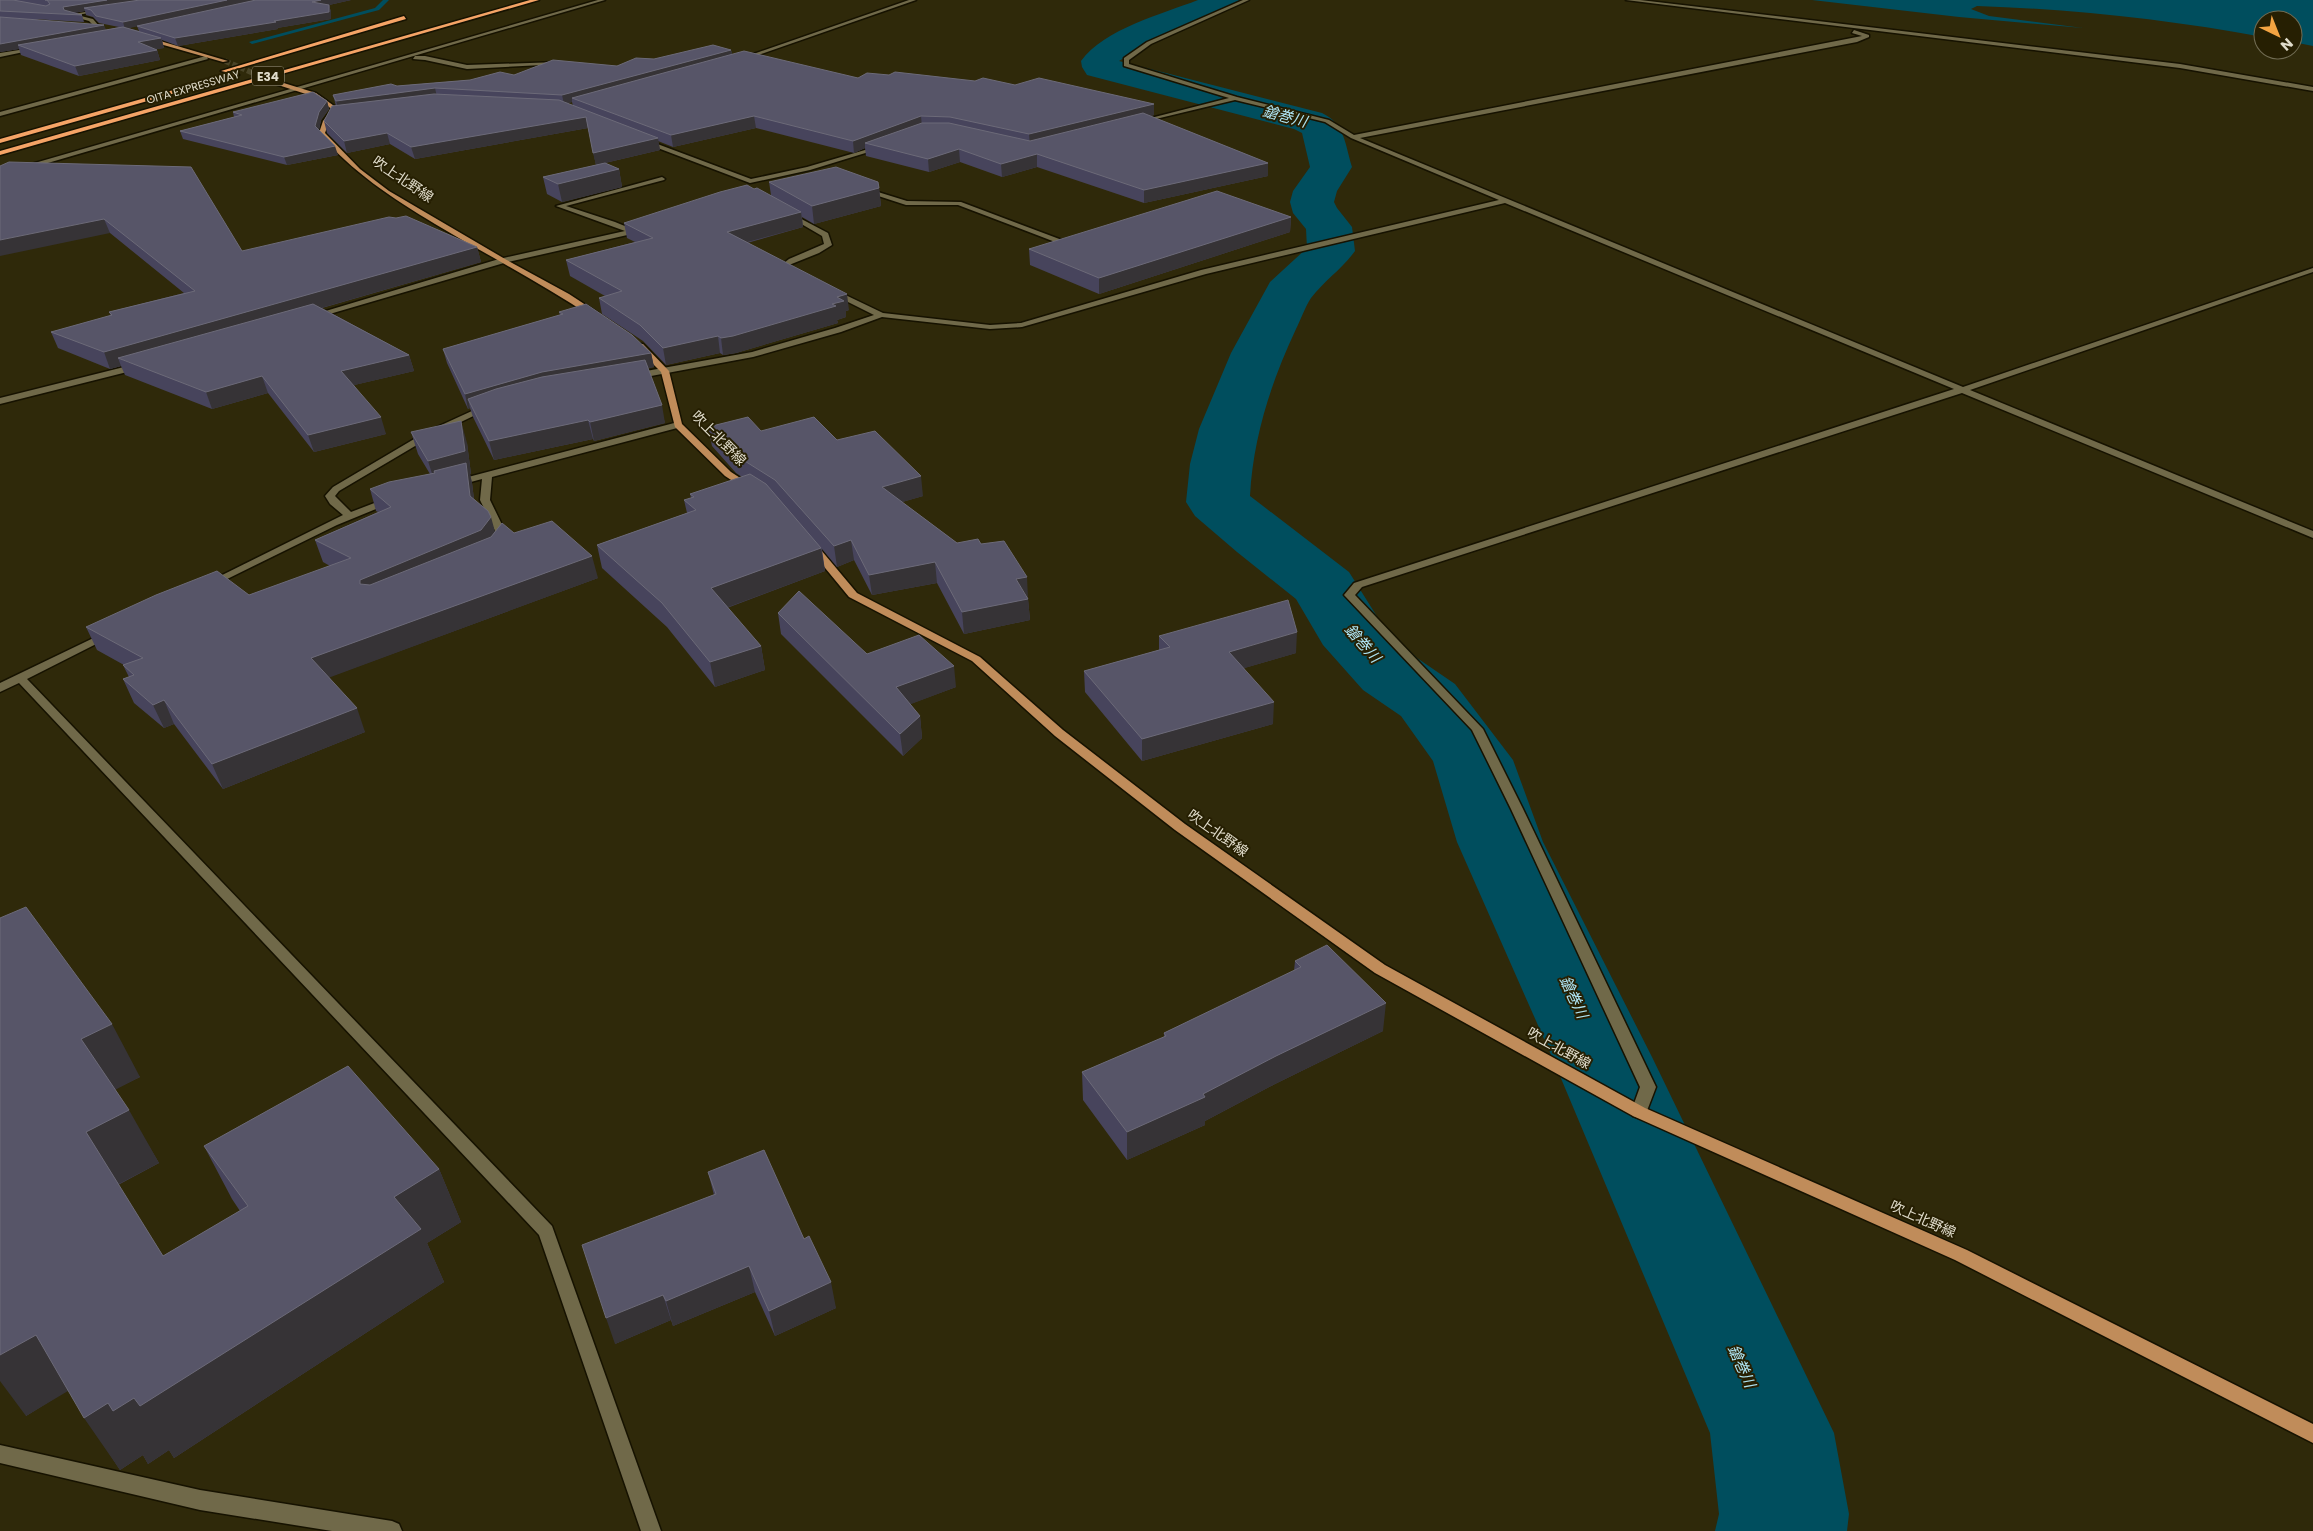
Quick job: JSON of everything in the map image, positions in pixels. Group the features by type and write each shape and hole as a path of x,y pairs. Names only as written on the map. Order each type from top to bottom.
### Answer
{"highway":[{"name":"OITA EXPRESSWAY","path":"0,153 536,0"},
{"path":"0,140 404,18"},
{"name":"OITA EXPRESSWAY","path":"0,140 332,48"}],"main road":[{"path":"86,26 106,28"},
{"path":"142,37 206,58 225,61"},
{"name":"吹上北野線","path":"274,82 322,97 335,109 338,113 326,121 322,133 358,170 387,192 502,261 566,296 606,323"},
{"path":"630,339 665,371"},
{"name":"吹上北野線","path":"665,371 678,425 728,474 758,494"},
{"name":"吹上北野線","path":"804,537 853,595 976,659 1059,733 1180,827 1380,969 1639,1112 1961,1255 2313,1434"}],"street":[{"path":"0,174 603,0"},
{"path":"739,60 914,0"},
{"path":"1247,0 1149,43 1126,59 1126,65 1235,98 1327,121 1353,137 2313,535"},
{"path":"1628,0 2180,66 2313,89"},
{"path":"96,26 91,20 69,15 107,9"},
{"path":"1353,137 1857,40 1867,36 1755,15"},
{"path":"0,55 39,48"},
{"path":"0,114 206,58"},
{"path":"407,58 425,58 467,67 566,64"},
{"path":"1132,125 1235,98"},
{"path":"640,139 750,184 888,145"},
{"path":"808,169 818,173"},
{"path":"633,232 613,223 558,206 662,179"},
{"path":"854,186 900,202 959,203 1066,243"},
{"path":"825,287 881,316 990,327 1022,325 1204,272 1508,200"},
{"path":"784,212 825,235 828,244 820,252 786,262 783,267 800,275"},
{"path":"305,319 502,261 649,227"},
{"path":"1639,1112 1648,1087 1478,729 1349,595 1358,585 1964,389 2313,270"},
{"path":"627,377 753,354 881,316"},
{"path":"0,401 153,362"},
{"path":"350,516 333,502 330,496 336,489 421,439 470,413 494,405"},
{"path":"449,484 678,425"},
{"path":"487,475 485,500 504,539 492,555"},
{"path":"198,590 350,516 402,497"},
{"path":"0,688 118,630"},
{"path":"20,678 546,1231 650,1531"},
{"path":"0,1454 200,1500 392,1531"}],"water":[{"path":"1812,0 2313,0 2313,46 2303,44 2303,10 2253,10 2253,35 2157,21 2013,7 1977,6 1971,9 1989,16 2083,28 1959,17"}],"building":[{"path":"0,0 13,0 46,6 50,4 47,0 107,0 63,7 64,10 82,15 0,11"},
{"path":"140,0 227,0 123,22 96,16 91,10 84,8"},
{"path":"256,0 321,0 312,2 329,5 329,12 175,38 137,26"},
{"path":"0,17 104,25 0,44"},
{"path":"123,27 161,38 138,42 157,50 75,66 18,45"},
{"path":"713,45 731,50 562,95 435,88 336,101 333,95 391,84 397,86 470,80 500,72 514,75 553,60 617,66 636,58 654,59"},
{"path":"744,51 858,78 867,73 889,75 895,72 975,81 983,78 1015,85 1039,78 1154,104 1029,134 950,117 921,116 853,141 754,116 671,135 572,98"},
{"path":"313,92 327,101 319,112 315,126 335,146 284,157 180,131 242,115 233,112"},
{"path":"434,94 559,100 658,138 593,153 586,117 411,147 387,133 344,141 324,121 332,106"},
{"path":"1143,113 1268,163 1144,190 1037,154 1001,164 959,149 928,159 865,143 922,123 949,123 1030,141"},
{"path":"9,162 191,167 242,251 389,217 406,216 477,247 104,352 51,332 112,315 109,312 195,291 104,219 0,240 0,166"},
{"path":"605,163 619,169 558,184 543,177"},
{"path":"836,167 878,182 879,188 812,206 769,182"},
{"path":"747,185 754,189 757,188 801,212 727,232 847,294 837,297 844,301 832,304 836,306 733,336 721,338 718,336 663,348 640,325 599,298 622,291 566,260 653,238 624,223"},
{"path":"1217,191 1291,217 1099,278 1029,249"},
{"path":"313,304 409,355 341,371 381,417 308,435 262,376 206,392 118,358"},
{"path":"586,304 632,335 651,353 542,372 465,394 443,349 563,314 559,312"},
{"path":"645,360 662,405 590,422 588,420 489,441 468,399 496,389 542,377"},
{"path":"748,417 761,431 814,417 837,440 875,431 921,476 882,487 957,543 978,539 981,544 1004,541 1027,577 1016,579 1028,599 962,612 935,562 869,575 851,540 834,546 775,480 732,453 708,427"},
{"path":"461,421 465,451 428,461 411,432"},
{"path":"466,463 470,496 488,511 491,517 481,530 360,580 360,584 370,585 491,537 502,523 514,533 552,521 592,556 311,658 357,708 212,764 164,700 153,705 123,679 134,675 123,665 143,658 86,627 156,595 217,571 249,595 351,558 315,540 391,507 370,489 389,482 435,473 434,471"},
{"path":"750,474 766,484 821,548 711,588 761,646 710,662 662,603 597,545 696,510 684,500 694,497 690,494"},
{"path":"799,591 867,654 919,635 954,666 896,687 920,716 900,734 778,613"},
{"path":"1288,600 1297,632 1229,652 1274,702 1142,739 1084,671 1170,647 1159,636"},
{"path":"26,907 112,1024 81,1039 129,1110 86,1132 163,1256 248,1206 204,1146 348,1066 439,1169 394,1197 421,1229 140,1406 134,1398 113,1411 108,1403 84,1418 36,1335 0,1355 0,918"},
{"path":"1327,945 1386,1003 1276,1056 1203,1094 1205,1097 1127,1132 1082,1072 1166,1036 1164,1033 1301,967 1295,961"},
{"path":"764,1150 804,1239 809,1236 831,1282 769,1311 749,1266 666,1301 663,1295 606,1318 582,1245 716,1194 708,1172"}],"waterway":[{"path":"252,42 377,9 386,0"},
{"name":"鎗巻川","path":"1224,0 1139,35 1109,52 1099,61 1100,67 1308,121 1320,127 1331,167 1315,191 1312,202 1316,213 1329,227 1331,251 1288,293 1258,353 1229,429 1221,464 1218,502 1260,538 1324,587 1349,630 1390,674 1428,700 1473,760 1500,842 1602,1057 1772,1433 1784,1514 1781,1531"}],"tunnel":[{"path":"225,61 274,82"}]}
